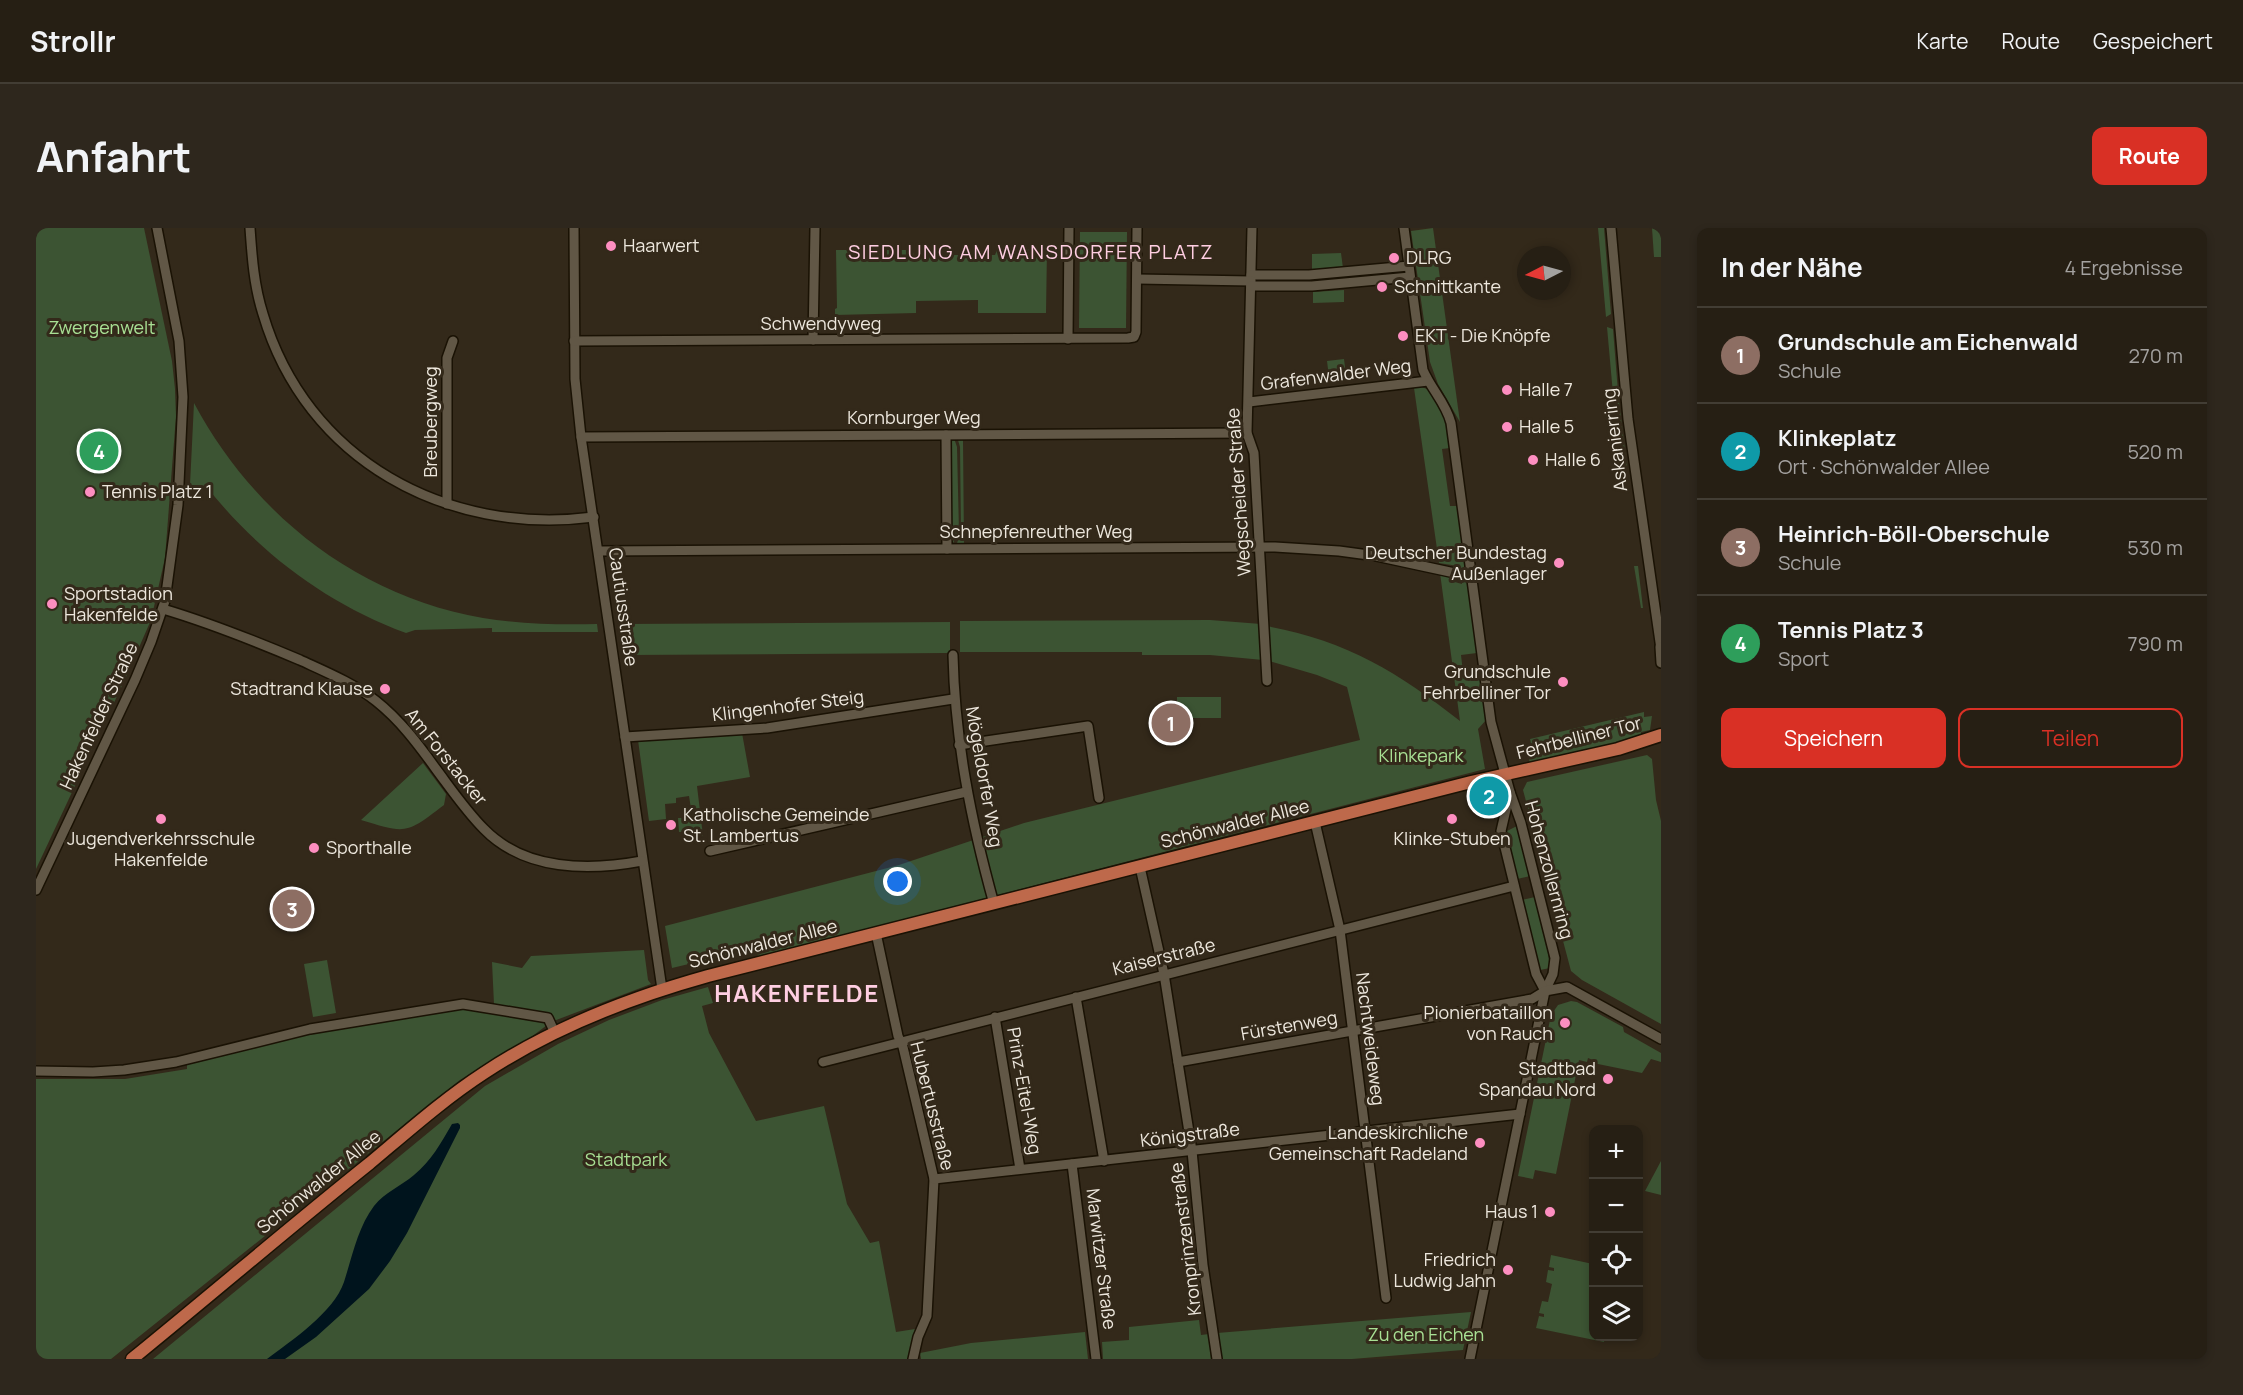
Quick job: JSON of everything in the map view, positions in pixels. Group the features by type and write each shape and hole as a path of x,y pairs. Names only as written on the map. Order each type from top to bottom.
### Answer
{"main road":[{"name":"Fehrbelliner Tor","path":"1505,774 1618,749 1661,735"},
{"name":"Schönwalder Allee","path":"132,1359 449,1098 483,1073 555,1033 600,1012 662,989 1505,774"}],"street":[{"name":"Hakenfelder Straße","path":"36,890 136,678 163,609 178,505 183,397 179,341 157,228"},
{"path":"250,228 254,272 263,314 282,362 300,392 330,431 366,464 396,482 447,504 469,510 518,519 594,517"},
{"name":"Cautiusstraße","path":"574,228 575,379 581,437 662,989"},
{"path":"813,340 815,228"},
{"path":"1068,339 1069,228"},
{"path":"1137,228 1137,279 1251,281 1312,286 1410,277"},
{"name":"Wegscheider Straße","path":"1252,228 1247,433 1254,453 1267,681"},
{"name":"Hohenzollernring","path":"1404,228 1423,370 1445,407 1451,423 1491,722 1521,823 1555,958 1553,974 1545,991"},
{"name":"Askanierring","path":"1611,228 1628,419 1661,648 1661,663"},
{"path":"1251,281 1409,266"},
{"name":"Schwendyweg","path":"574,341 1128,338 1134,336 1136,332 1137,279"},
{"name":"Breubergweg","path":"447,504 447,358 453,341"},
{"name":"Grafenwalder Weg","path":"1249,402 1428,381"},
{"name":"Kornburger Weg","path":"581,437 1247,433"},
{"path":"946,435 947,549"},
{"name":"Schnepfenreuther Weg","path":"599,551 1259,547 1358,554 1407,561 1464,575 1471,574"},
{"name":"Am Forstacker","path":"163,609 257,642 345,681 375,700 408,733 484,829 511,849 533,859 569,866 642,861"},
{"name":"Mögeldorfer Weg","path":"953,654 953,699 966,792 994,904"},
{"name":"Klingenhofer Steig","path":"625,737 767,729 953,699"},
{"path":"959,745 1088,726 1098,798"},
{"path":"710,851 966,792"},
{"name":"Hohenzollernring","path":"1510,792 1501,831 1536,974 1545,991"},
{"name":"Nachtweideweg","path":"1315,822 1340,930 1386,1298"},
{"name":"Kronprinzenstraße","path":"1140,867 1164,974 1192,1151 1203,1266 1216,1359"},
{"name":"Kaiserstraße","path":"823,1062 1514,886"},
{"name":"Hubertusstraße","path":"876,933 898,1036 934,1179 927,1316 918,1337 914,1359"},
{"path":"1470,1359 1545,991 1567,987 1661,1038"},
{"name":"Fürstenweg","path":"1178,1062 1532,999 1545,991"},
{"path":"1076,997 1104,1161"},
{"path":"36,1071 93,1072 155,1065 310,1029 463,1004 548,1018 555,1033"},
{"name":"Prinz-Eitel-Weg","path":"995,1017 1020,1169"},
{"name":"Königstraße","path":"934,1179 1520,1114"},
{"name":"Marwitzer Straße","path":"1072,1164 1096,1359"}],"green space":[{"name":"Zwergenwelt","path":"36,228 144,228 172,361 176,416 165,558 151,620 36,869"},
{"path":"1433,228 1460,422 1438,384 1430,362 1411,231"},
{"path":"1598,228 1604,228 1611,314 1606,317"},
{"path":"1652,228 1661,228 1661,257 1654,257"},
{"path":"1080,232 1127,232 1126,328 1079,328"},
{"path":"1047,249 1046,313 978,313 978,300 916,301 916,313 835,315 837,308 836,250 912,250 914,255 995,255 997,250"},
{"path":"1341,253 1343,268 1312,270 1312,254"},
{"path":"1398,271 1399,275 1339,282 1263,282 1263,278"},
{"path":"1344,290 1344,302 1313,303 1313,292"},
{"path":"1607,327 1613,329 1618,392 1613,394"},
{"path":"1344,359 1346,375 1329,377 1327,361"},
{"path":"1421,387 1429,390 1435,396 1446,421 1450,448 1442,449 1450,506 1458,506 1465,564 1463,571 1459,571 1458,566 1439,563 1414,388"},
{"path":"1613,401 1619,402 1627,467 1618,456"},
{"path":"194,403 218,443 247,481 279,514 314,544 352,570 393,591 437,607 512,622 597,624 598,632 492,632 492,628 415,630 406,633 348,607 271,554 248,533 206,486 190,485"},
{"path":"954,438 957,447 959,532 953,543 950,538 948,443"},
{"path":"958,440 963,440 964,543 957,543 961,532"},
{"path":"1634,566 1638,566 1643,608 1641,608"},
{"name":"Klinkepark","path":"1440,573 1450,575 1451,581 1462,584 1462,579 1464,579 1468,585 1477,653 1461,655 1463,672 1479,670 1487,719 1478,729 1485,769 758,957 756,948 672,968 665,926 899,865 1024,823 1360,740 1347,687 1317,675 1269,661 1266,626 1321,640 1369,660 1415,687 1460,721"},
{"path":"1210,620 1261,624 1263,660 1210,655 1142,655 1142,652 960,652 960,621"},
{"path":"950,622 950,652 947,653 626,655 621,624"},
{"path":"1177,697 1221,697 1221,718 1177,718"},
{"path":"1644,712 1644,717 1652,716 1650,730 1641,732 1641,737 1531,764 1529,760 1533,753 1530,739"},
{"path":"742,733 750,777 697,786 703,836 694,834 694,831 679,832 678,818 689,818 689,815 692,815 689,796 676,798 676,803 665,804 666,819 649,821 638,740"},
{"path":"1647,755 1652,759 1656,800 1661,821 1661,1024 1582,980 1571,971 1523,790 1527,782"},
{"path":"423,763 446,794 444,805 421,822 406,829 388,828 361,820"},
{"path":"1517,826 1530,876 1517,879 1505,832"},
{"path":"1535,897 1547,944 1550,968 1540,970 1522,900"},
{"path":"644,950 648,980 651,984 551,1022 530,1038 460,1080 111,1359 36,1359 36,1079 125,1079 187,1069 187,1064 311,1033 471,1008 472,1000 494,1004 492,962 522,968 531,956"},
{"path":"327,960 336,1013 313,1017 304,964"},
{"name":"Stadtpark","path":"708,987 713,1003 702,1006 709,1033 756,1121 824,1106 847,1204 870,1243 879,1241 896,1332 915,1329 911,1359 153,1359 485,1086 558,1044 609,1020 662,1000"},
{"path":"1571,1001 1623,1027 1624,1032 1661,1053 1661,1062 1651,1059 1642,1073 1593,1063 1593,1060 1588,1058 1587,1062 1579,1060 1556,1174 1535,1170 1533,1179 1518,1176 1551,1015 1558,1005"},
{"path":"1661,1161 1661,1195 1645,1191"},
{"path":"1551,1255 1589,1263 1589,1339 1536,1328 1539,1316 1544,1317 1544,1314 1539,1313 1542,1301 1548,1302 1552,1284 1546,1282 1548,1270 1554,1271 1554,1268 1549,1267"},
{"name":"Zu den Eichen","path":"1471,1312 1463,1350 1352,1359 1219,1359 1217,1333"},
{"path":"1199,1320 1201,1335 1209,1334 1211,1359 1103,1359 1102,1342 1129,1340 1129,1327"},
{"path":"1085,1332 1088,1359 921,1359 920,1353 971,1343"}],"water":[{"path":"458,1123 460,1128 407,1233 369,1289 316,1337 285,1359 267,1359 311,1325 331,1304 344,1282 368,1214 383,1197 426,1164 452,1124"}],"place":[{"name":"Haarwert","path":"611,246"},
{"name":"DLRG","path":"1394,258"},
{"name":"Schnittkante","path":"1382,287"},
{"name":"EKT - Die Knöpfe","path":"1403,336"},
{"name":"Halle 7","path":"1507,390"},
{"name":"Halle 5","path":"1507,427"},
{"name":"Tennis Platz 3","path":"99,451"},
{"name":"Halle 6","path":"1533,460"},
{"name":"Tennis Platz 1","path":"90,492"},
{"name":"Deutscher Bundestag Außenlager","path":"1559,563"},
{"name":"Sportstadion Hakenfelde","path":"52,604"},
{"name":"Grundschule Fehrbelliner Tor","path":"1563,682"},
{"name":"Stadtrand Klause","path":"385,689"},
{"name":"Grundschule am Eichenwald","path":"1171,723"},
{"name":"Klinkeplatz","path":"1489,796"},
{"name":"Jugendverkehrsschule Hakenfelde","path":"161,819"},
{"name":"Klinke-Stuben","path":"1452,819"},
{"name":"Katholische Gemeinde St. Lambertus","path":"671,825"},
{"name":"Sporthalle","path":"314,848"},
{"name":"Heinrich-Böll-Oberschule","path":"292,909"},
{"name":"Pionierbataillon von Rauch","path":"1565,1023"},
{"name":"Stadtbad Spandau Nord","path":"1608,1079"},
{"name":"Landeskirchliche Gemeinschaft Radeland","path":"1480,1143"},
{"name":"Haus 1","path":"1550,1212"},
{"name":"Friedrich Ludwig Jahn","path":"1508,1270"}],"district":[{"name":"SIEDLUNG AM WANSDORFER PLATZ","path":"1031,252"},
{"name":"HAKENFELDE","path":"797,994"}]}
